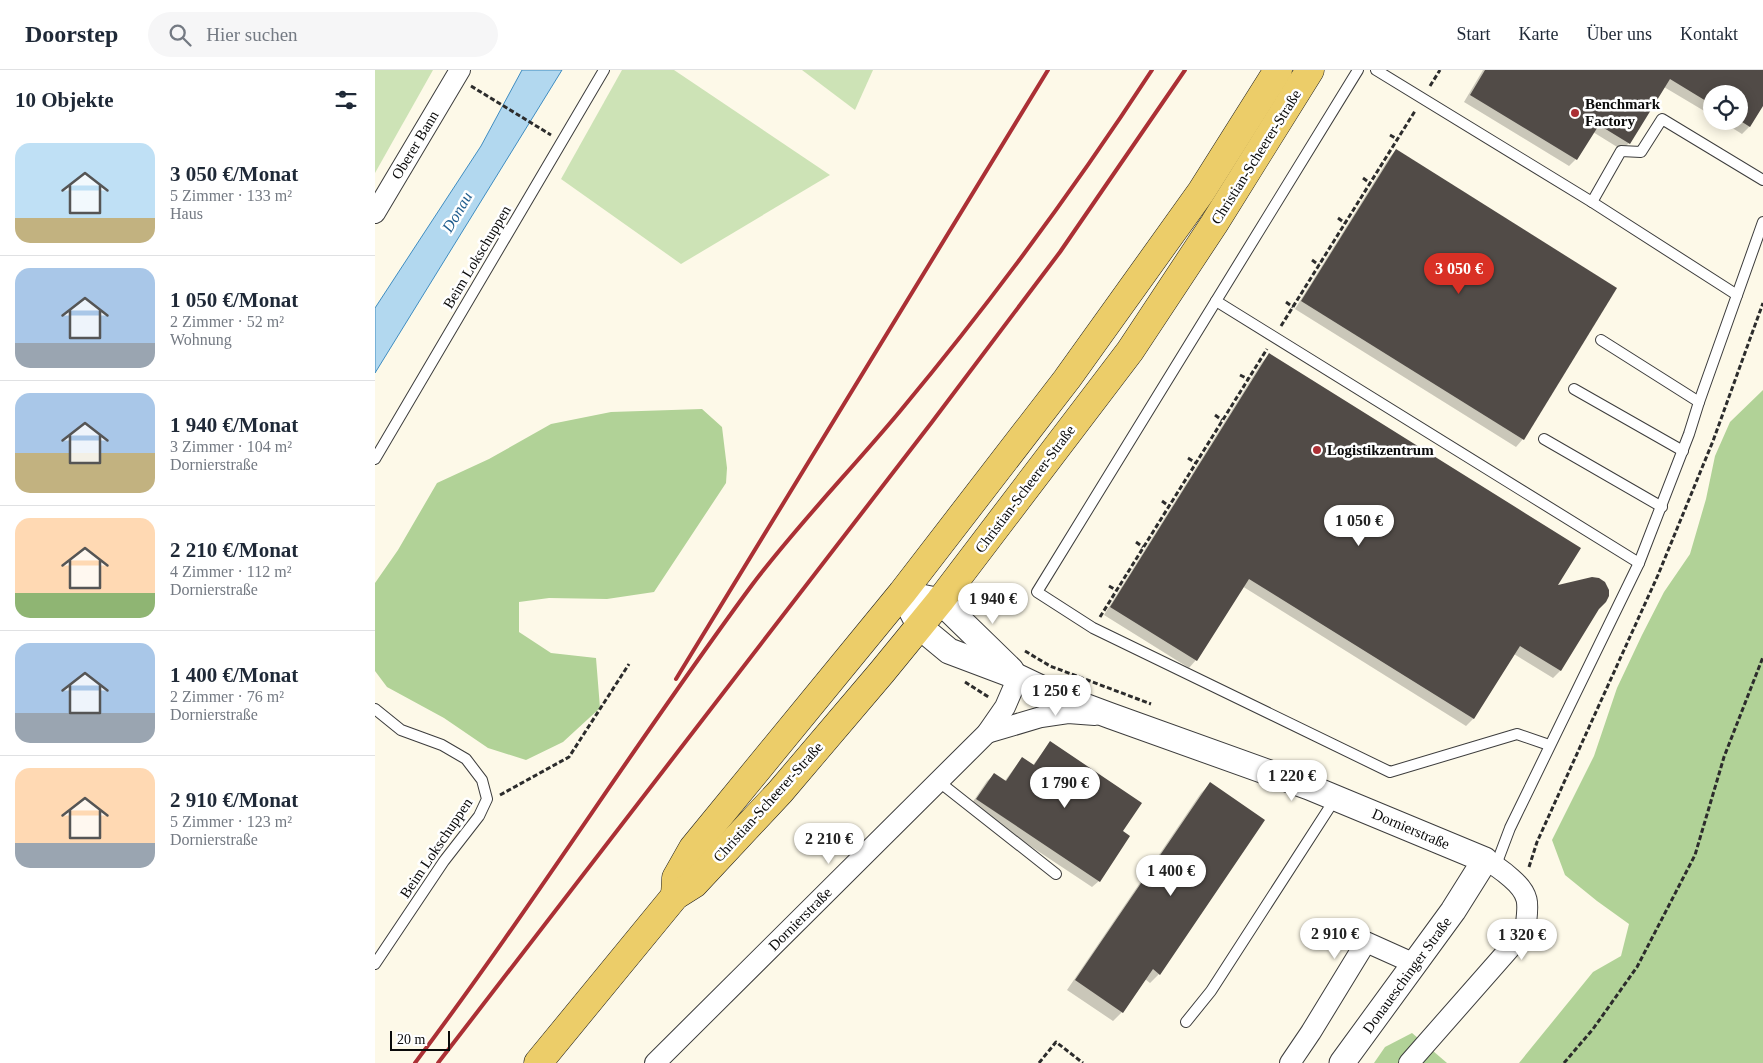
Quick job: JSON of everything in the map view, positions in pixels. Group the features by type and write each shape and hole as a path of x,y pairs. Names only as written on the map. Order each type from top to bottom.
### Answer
{"main road":[{"name":"Christian-Scheerer-Straße","path":"675,896 676,878 693,848 901,592 1067,379 1201,192 1278,70"},
{"name":"Christian-Scheerer-Straße","path":"538,1063 675,896 694,884 779,792 940,601 1130,351 1214,224 1310,70"}],"street":[{"name":"Oberer Bann","path":"375,213 453,72"},
{"path":"901,592 940,601"},
{"name":"Dornierstraße","path":"901,592 919,627 949,651 1018,677 1060,697 1336,798 1490,863"},
{"name":"Dornierstraße","path":"940,601 1018,677"},
{"name":"Dornierstraße","path":"655,1063 987,733 1005,708 1018,677"},
{"name":"Dornierstraße","path":"987,733 1041,717 1068,713 1111,716"},
{"path":"1409,1063 1525,931 1527,898 1522,887 1490,863"},
{"name":"Donaueschinger Straße","path":"1342,1063 1490,863"},
{"path":"1290,1063 1366,942 1415,964"}],"lane":[{"name":"Beim Lokschuppen","path":"375,458 604,70"},
{"path":"1358,70 1037,592 1093,628 1390,772 1517,734 1549,746"},
{"path":"1376,70 1592,202 1737,294"},
{"path":"1592,202 1621,151 1641,152 1662,119 1763,180"},
{"path":"1490,863 1510,828 1639,564 1683,452 1763,222"},
{"path":"1216,301 1639,564"},
{"path":"1601,340 1699,402"},
{"path":"1574,389 1683,452"},
{"path":"1544,439 1662,507"},
{"name":"Beim Lokschuppen","path":"375,709 401,730 442,745 466,759 482,780 487,799 479,816 444,861 375,964"},
{"path":"938,782 1055,874"},
{"path":"1186,1022 1211,991 1336,798"}],"path":[{"path":"480,92 557,138"},
{"path":"1390,135 1397,139"},
{"path":"1363,178 1370,183"},
{"path":"1338,218 1345,222"},
{"path":"1312,260 1319,265"},
{"path":"1285,302 1293,307"},
{"path":"1522,887 1537,842 1658,575 1713,441 1763,303"},
{"path":"1240,375 1248,379"},
{"path":"1215,415 1222,420"},
{"path":"1188,458 1196,463"},
{"path":"1161,501 1169,506"},
{"path":"1136,542 1143,547"},
{"path":"1109,586 1116,590"},
{"path":"1564,1063 1593,1029 1637,967 1695,856 1724,757 1763,657"},
{"path":"487,799 499,796 569,757 629,664"},
{"path":"1039,1063 1056,1042 1083,1063"}],"green space":[{"path":"375,70 433,70 375,173"},
{"path":"622,70 674,70 830,175 681,264 561,179"},
{"path":"802,70 873,70 855,110"},
{"path":"1763,390 1763,1063 1519,1063 1593,972 1621,956 1629,924 1565,875 1552,840 1594,756 1617,688 1642,635 1664,592 1690,554 1706,499 1715,456 1730,422"},
{"path":"702,409 722,427 727,468 726,483 654,592 607,599 549,598 519,602 519,632 551,653 596,658 600,708 563,742 526,760 488,748 444,718 387,687 375,671 375,583 398,550 437,483 489,459 551,424 611,412"},
{"path":"1412,1033 1447,1063 1374,1063 1385,1047"}],"water":[{"name":"Donau","path":"522,70 562,70 375,373 375,308 481,146"}],"building":[{"name":"Benchmark Factory","path":"1485,70 1763,70 1763,106 1750,127 1748,126 1748,85 1703,85 1703,99 1670,79 1630,144 1599,125 1577,160 1470,95"},
{"path":"1396,149 1617,288 1524,440 1301,301"},
{"name":"Logistikzentrum","path":"1269,353 1581,548 1558,585 1592,577 1599,578 1605,582 1609,590 1609,596 1561,671 1520,646 1474,719 1249,579 1197,661 1110,607"},
{"path":"1050,741 1142,803 1123,831 1130,836 1100,882 976,799 994,773 1006,781 1022,757 1034,765"},
{"path":"1210,782 1265,820 1160,975 1153,969 1123,1013 1075,980"}],"railway":[{"path":"676,679 1048,70"},
{"path":"415,1063 501,945 667,704 752,585 788,540 901,410 1000,286 1093,158 1152,70"},
{"path":"438,1063 932,422 1060,252 1185,70"}],"place":[{"name":"Benchmark Factory","path":"1575,113"},
{"name":"Logistikzentrum","path":"1317,450"}]}
